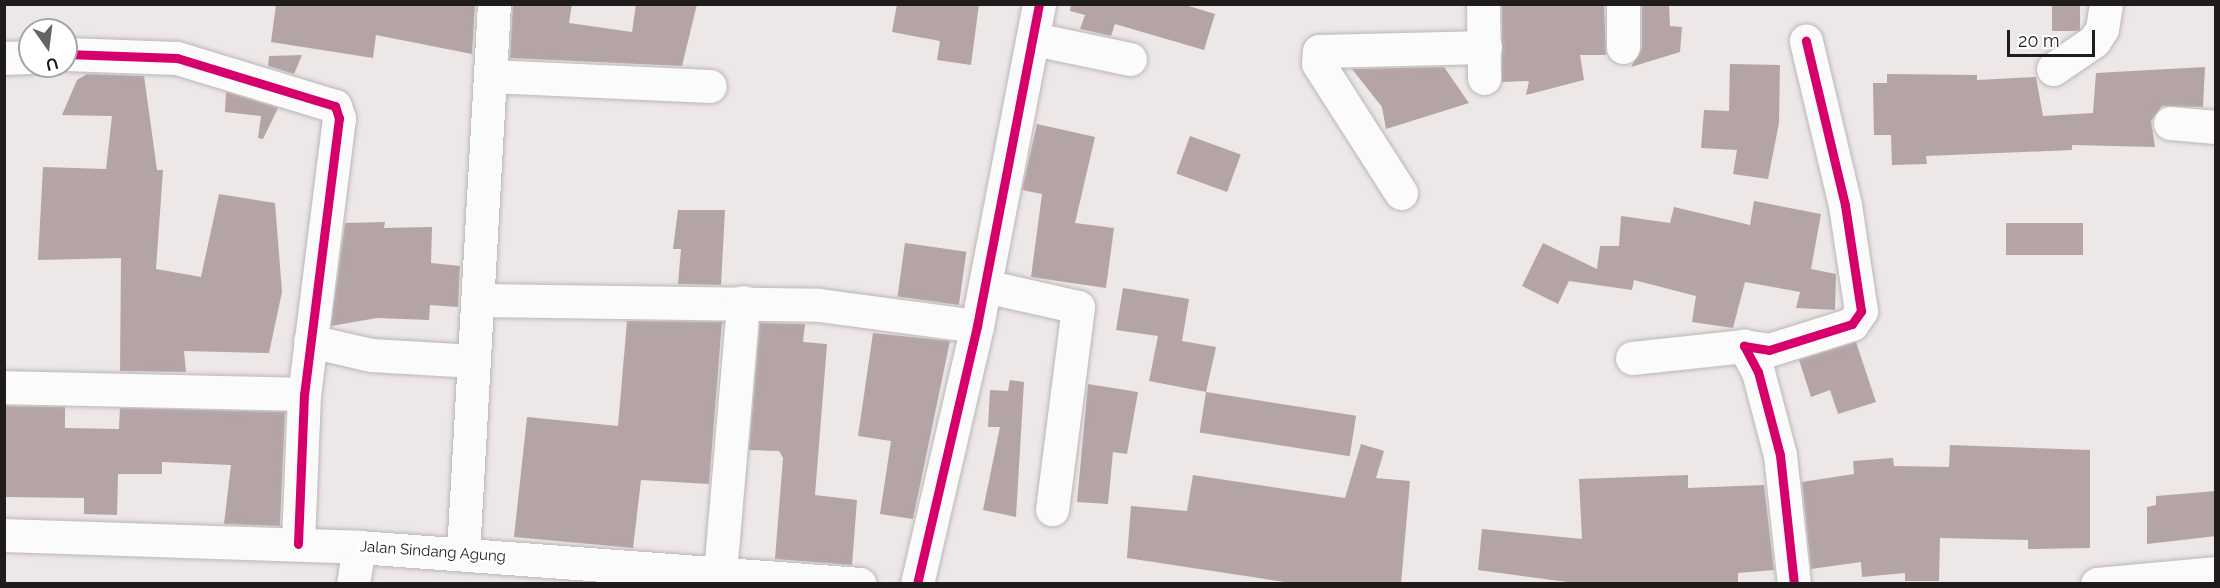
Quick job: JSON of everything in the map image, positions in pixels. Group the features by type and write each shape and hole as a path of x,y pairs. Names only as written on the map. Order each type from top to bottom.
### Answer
{"street":[{"path":"463,553 494,4"},
{"path":"917,584 977,326 1039,4"},
{"path":"1401,193 1318,63 1318,51 1485,63 1483,4"},
{"path":"1623,4 1623,47"},
{"path":"2054,69 2094,41 2102,29 2106,4"},
{"path":"1034,39 1130,59"},
{"path":"1632,358 1744,346 1769,350 1851,324 1861,310 1845,205 1806,41"},
{"path":"78,54 177,58 335,106 339,118 304,394 298,544"},
{"path":"490,75 710,86"},
{"path":"2170,123 2216,127"},
{"path":"985,286 1078,307 1052,509"},
{"path":"477,300 743,302 977,326"},
{"path":"720,573 743,302"},
{"path":"310,341 371,355 474,361"},
{"path":"1744,346 1758,372 1780,455 1794,584"},
{"path":"4,387 304,394"},
{"name":"Jalan Sindang Agung","path":"4,535 359,547 860,584"},
{"path":"353,584 359,547"},
{"path":"2097,584 2216,573"}],"building":[{"path":"475,4 472,54 376,35 373,58 271,42 276,5"},
{"path":"513,4 572,4 569,23 632,32 636,4 697,4 682,66 510,58"},
{"path":"897,4 979,4 971,65 937,60 940,41 892,32"},
{"path":"1071,4 1182,4 1215,14 1204,50 1115,24 1111,36 1080,29 1085,15 1070,11"},
{"path":"1502,4 1604,4 1606,55 1580,55 1584,80 1526,95 1529,81 1502,82"},
{"path":"1642,4 1669,4 1670,26 1682,27 1680,52 1631,67 1642,48"},
{"path":"2052,4 2080,4 2080,31 2052,31"},
{"path":"302,55 294,74 268,66 269,56"},
{"path":"1730,64 1780,65 1779,123 1768,179 1733,174 1737,150 1701,148 1704,110 1729,111"},
{"path":"1444,67 1469,103 1386,129 1382,107 1352,69"},
{"path":"2205,67 2203,107 2162,106 2151,121 2155,147 2072,145 2072,150 1926,156 1927,164 1892,165 1891,135 1874,135 1873,83 1887,83 1887,74 1977,75 1977,80 2036,77 2043,116 2093,113 2096,73"},
{"path":"87,74 144,76 157,170 163,170 156,269 201,277 219,194 275,203 282,292 269,353 184,351 186,372 120,371 121,258 38,260 43,167 106,169 112,116 62,115 77,80"},
{"path":"226,92 278,108 263,139 258,138 261,116 225,112"},
{"path":"1037,124 1095,137 1075,223 1114,228 1106,288 1031,277 1042,194 1022,190"},
{"path":"1190,136 1241,154 1227,192 1176,174"},
{"path":"1754,201 1821,214 1811,269 1836,274 1835,310 1796,308 1800,292 1745,282 1733,328 1692,322 1696,296 1634,280 1632,290 1569,281 1558,304 1522,286 1543,243 1597,269 1600,246 1619,246 1621,216 1670,223 1674,207 1750,225"},
{"path":"678,210 725,210 721,285 678,284 681,249 673,249"},
{"path":"385,222 384,228 432,227 431,263 460,266 458,307 430,305 429,320 377,318 331,326 345,223"},
{"path":"2006,223 2083,223 2083,255 2006,255"},
{"path":"905,243 966,252 959,305 897,296"},
{"path":"1123,288 1189,299 1182,341 1216,347 1206,392 1149,381 1158,336 1116,330"},
{"path":"627,321 722,322 709,484 641,480 633,548 514,537 527,417 618,426"},
{"path":"760,323 805,324 803,342 827,344 815,495 857,500 852,565 775,559 783,458 779,451 749,450"},
{"path":"873,333 950,341 913,519 880,514 891,441 858,436"},
{"path":"1856,342 1876,402 1838,414 1830,390 1811,397 1799,360"},
{"path":"1010,380 1024,382 1016,517 983,510 1000,427 988,427 990,390 1008,391"},
{"path":"1088,384 1138,392 1127,454 1113,452 1108,504 1077,502"},
{"path":"1206,392 1356,416 1350,456 1200,432"},
{"path":"4,406 65,407 65,428 119,429 120,408 285,412 280,526 224,524 231,465 162,462 162,474 118,474 117,515 84,514 84,498 4,497"},
{"path":"1361,444 1384,451 1376,478 1410,481 1401,584 1291,583 1127,558 1131,506 1187,511 1193,475 1345,498"},
{"path":"1950,445 2090,450 2090,548 2028,549 2028,540 1940,538 1939,581 1905,581 1905,573 1862,577 1861,562 1811,569 1802,482 1854,474 1853,461 1893,458 1894,466 1949,467"},
{"path":"1688,475 1688,488 1764,485 1774,570 1738,573 1738,584 1583,584 1478,570 1482,529 1582,539 1579,479"},
{"path":"2216,491 2216,536 2147,544 2147,507 2156,505 2156,496"}],"cycle path":[{"path":"917,584 977,326 1039,4"},
{"path":"1794,584 1780,455 1758,372 1744,346 1769,350 1852,324 1861,311 1845,205 1806,41"},
{"path":"78,54 177,58 335,106 339,118 304,394 298,544"}]}
